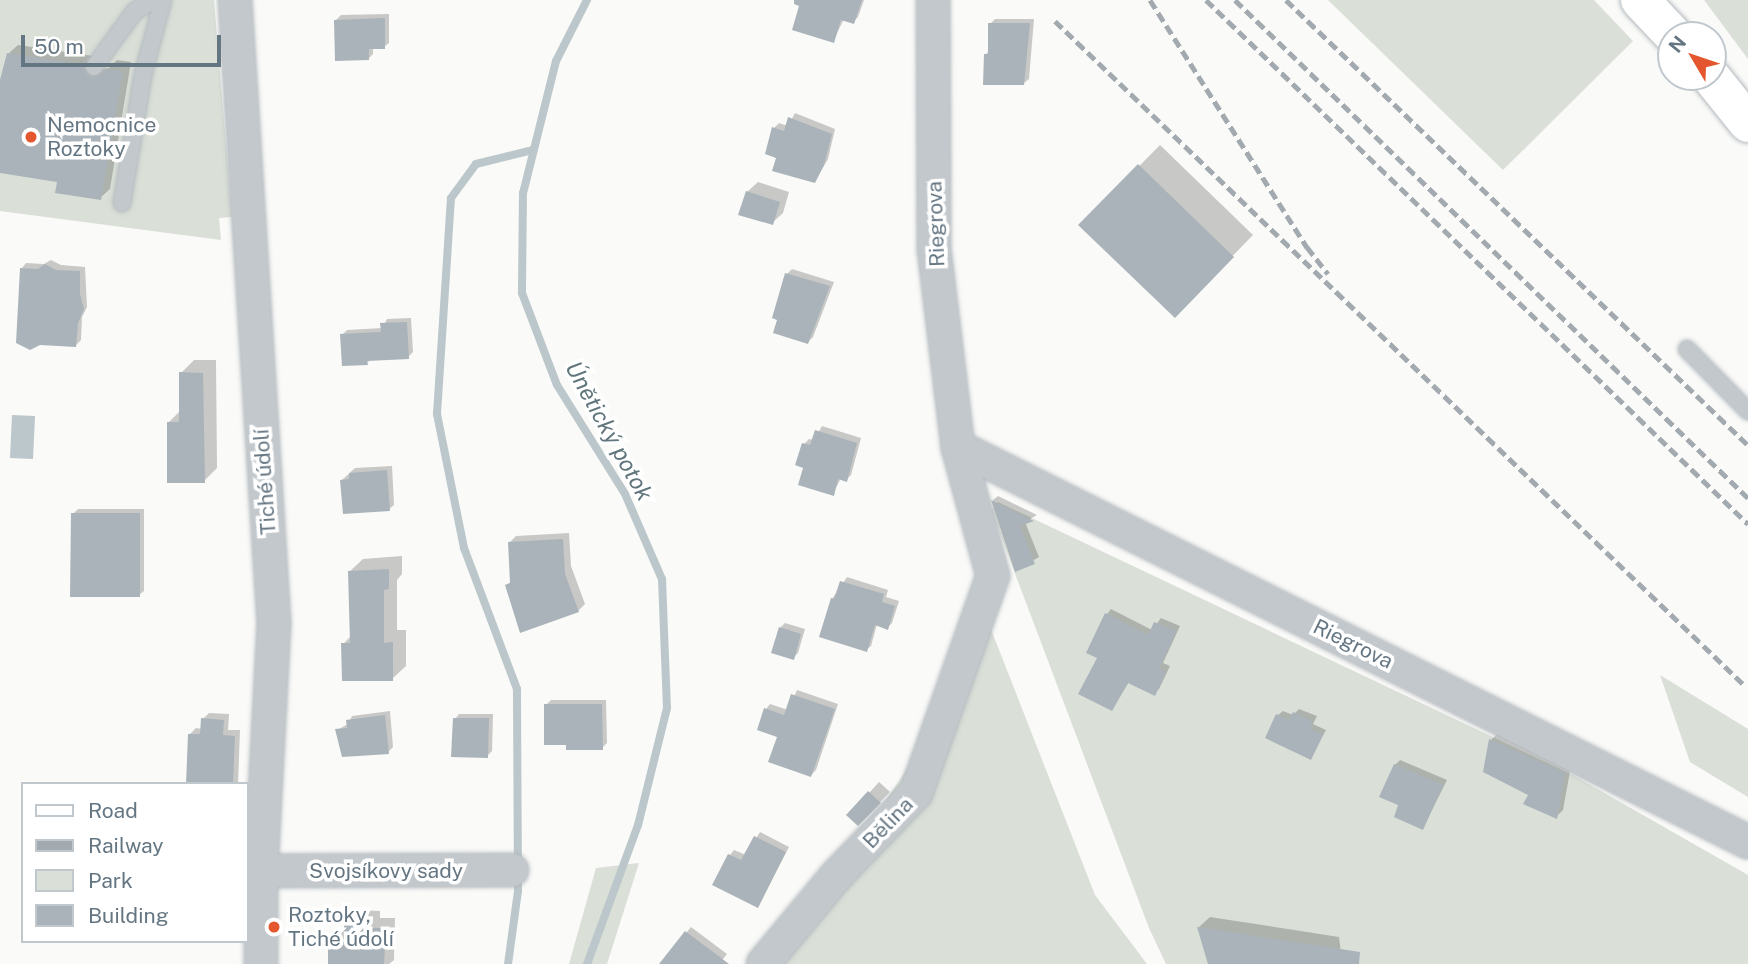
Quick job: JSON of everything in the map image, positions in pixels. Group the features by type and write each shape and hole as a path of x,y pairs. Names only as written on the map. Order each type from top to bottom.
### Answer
{"main road":[{"path":"1640,0 1660,21"},
{"path":"1722,91 1748,123"}],"street":[{"name":"Tiché údolí","path":"235,0 274,622 261,871 261,964"},
{"name":"Riegrova","path":"933,0 934,250 958,447 993,576"},
{"name":"Riegrova","path":"958,447 1748,842"},
{"name":"Bělina","path":"764,964 836,876 916,793 993,576"},
{"name":"Svojsíkovy sady","path":"261,871 512,870"}],"lane":[{"path":"93,67 135,11 155,0"},
{"path":"122,202 142,75 163,0"},
{"path":"1687,349 1748,411"}],"green space":[{"path":"0,0 214,0 232,217 219,218 221,240 0,211"},
{"path":"1328,0 1594,0 1633,41 1503,170"},
{"path":"1704,0 1748,0 1748,59 1727,31 1727,21 1720,21"},
{"path":"998,502 1573,775 1748,875 1748,964 1166,964 1149,928 991,510"},
{"path":"985,614 1095,895 1147,964 776,964 956,696"},
{"path":"1660,675 1748,729 1748,797 1690,762"},
{"path":"639,863 607,964 569,964 596,868"}],"shaded area":[{"path":"12,415 35,416 33,459 10,458"}],"building":[{"path":"794,0 862,0 854,24 841,20 834,43 792,30 799,6 794,4"},
{"path":"385,18 385,49 369,49 369,60 335,61 334,20"},
{"path":"988,23 1030,23 1024,85 983,85 984,54 988,54"},
{"path":"7,53 84,65 85,72 92,77 99,76 106,69 123,71 101,200 55,193 57,182 0,173 0,80"},
{"path":"788,117 832,134 824,165 815,183 772,171 776,158 765,154 772,127 784,131"},
{"path":"1138,164 1234,257 1175,318 1078,225"},
{"path":"746,191 780,202 773,225 738,215"},
{"path":"45,264 56,270 80,271 80,294 84,309 78,323 76,347 40,345 30,350 16,343 20,268 38,269"},
{"path":"785,273 830,286 808,344 773,333 777,320 772,318"},
{"path":"407,322 409,359 367,361 368,365 342,366 340,334 381,332 380,323"},
{"path":"179,372 203,373 205,483 167,483 167,422 179,422"},
{"path":"815,430 857,443 847,482 838,479 834,496 798,485 803,468 795,465 802,443 810,445"},
{"path":"387,470 390,511 343,514 340,480 349,479 349,473"},
{"path":"991,500 1034,521 1020,526 1035,564 1015,572"},
{"path":"71,513 140,513 140,597 70,597"},
{"path":"563,539 565,574 579,612 520,633 505,585 510,583 508,542"},
{"path":"389,569 389,589 384,590 384,643 393,642 393,681 342,681 341,643 350,643 348,571"},
{"path":"840,581 884,594 882,602 895,606 888,630 875,625 867,652 819,637 831,598 834,599"},
{"path":"1105,613 1148,635 1154,622 1177,631 1159,668 1166,672 1155,696 1128,683 1112,711 1078,694 1097,658 1086,653"},
{"path":"779,627 801,634 794,660 771,653"},
{"path":"791,694 835,709 811,777 768,762 777,737 757,730 764,708 784,715"},
{"path":"544,704 602,704 603,750 566,750 566,745 544,745"},
{"path":"1293,712 1313,721 1310,729 1323,735 1311,760 1265,738 1276,714 1289,720"},
{"path":"385,715 389,754 342,757 335,729 347,728 346,720"},
{"path":"201,718 224,720 223,735 235,736 233,782 186,782 188,734 200,734"},
{"path":"453,718 489,718 488,758 451,757"},
{"path":"1489,739 1565,773 1557,819 1523,804 1528,795 1483,772"},
{"path":"1394,764 1443,785 1423,830 1394,817 1398,805 1379,797"},
{"path":"868,791 881,803 858,826 846,815"},
{"path":"754,836 786,852 758,908 712,885 728,854 741,860"},
{"path":"344,920 370,920 370,928 386,928 384,964 328,964 328,940 344,941"},
{"path":"1197,927 1360,952 1359,964 1208,964"},
{"path":"685,931 729,964 659,964"}],"waterway":[{"name":"Únětický potok","path":"587,0 556,61 523,193 522,293 557,385 625,494 662,579 667,708 638,825 587,964"},
{"path":"508,964 518,891 517,689 464,548 437,414 451,198 476,164 533,150"}],"railway":[{"path":"1150,0 1307,247 1328,274"},
{"path":"1206,0 1748,524"},
{"path":"1235,0 1748,498"},
{"path":"1286,0 1748,445"},
{"path":"1055,21 1744,685"}],"place":[{"name":"Nemocnice Roztoky","path":"31,137"},
{"name":"Roztoky, Tiché údolí","path":"274,927"}]}
